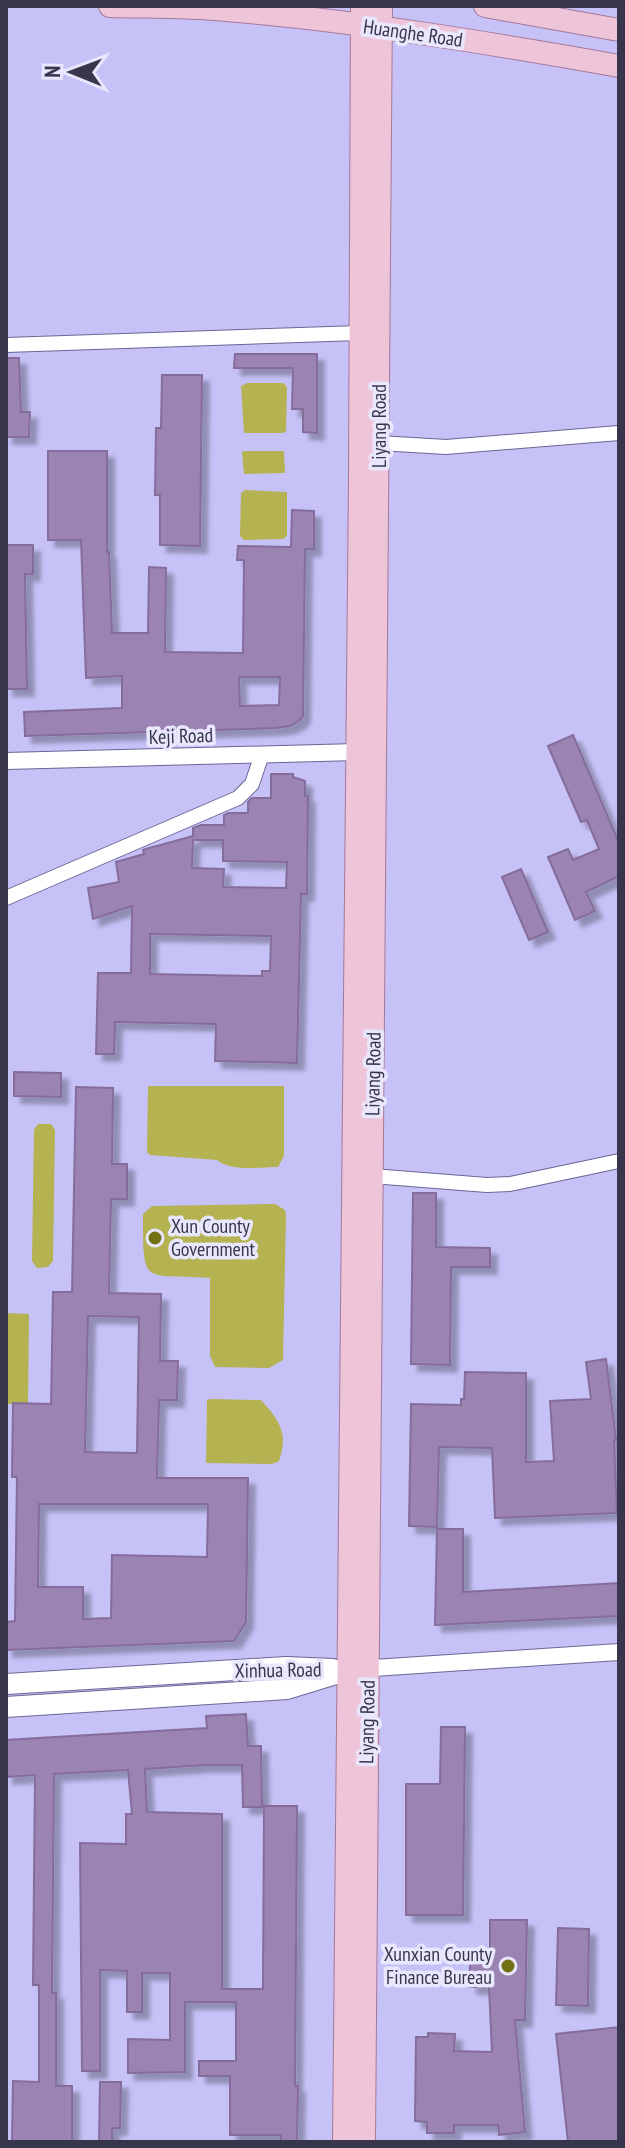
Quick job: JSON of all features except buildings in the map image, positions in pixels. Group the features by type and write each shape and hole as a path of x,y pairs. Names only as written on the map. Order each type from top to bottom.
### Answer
{"main road":[{"name":"Huanghe Road","path":"110,6 371,16 475,41 619,66"},
{"path":"485,6 619,30"},
{"name":"Liyang Road","path":"364,2142 358,1669 357,752 360,333 371,16"},
{"name":"Liyang Road","path":"344,2142 372,1176 379,443 371,16"},
{"name":"Xinhua Road","path":"6,1684 286,1667 358,1669"},
{"name":"Xinhua Road","path":"6,1707 287,1689 358,1669"}],"street":[{"path":"6,345 360,333"},
{"path":"379,443 446,447 619,433"},
{"name":"Keji Road","path":"6,761 357,752"},
{"path":"6,898 238,798 252,784 262,754"},
{"path":"372,1176 510,1184 619,1161"},
{"path":"358,1669 619,1652"}],"shaded area":[{"path":"247,383 283,383 287,387 286,431 244,433 241,386"},
{"path":"244,451 284,451 285,473 244,474"},
{"path":"245,490 287,492 287,536 283,539 244,540 240,536 241,493"},
{"path":"148,1086 284,1086 284,1156 278,1167 238,1167 217,1160 150,1155 147,1152"},
{"path":"38,1124 51,1124 55,1130 53,1261 48,1267 37,1268 32,1261 34,1130"},
{"path":"275,1204 285,1210 286,1215 283,1360 269,1368 215,1367 210,1356 210,1278 151,1272 144,1255 143,1214 152,1206"},
{"path":"6,1313 29,1314 28,1404 6,1404"},
{"path":"207,1400 261,1400 280,1428 283,1442 279,1461 272,1464 206,1463"}],"place":[{"name":"Xun County Government","path":"155,1238"},
{"name":"Xunxian County Finance Bureau","path":"508,1966"}]}
